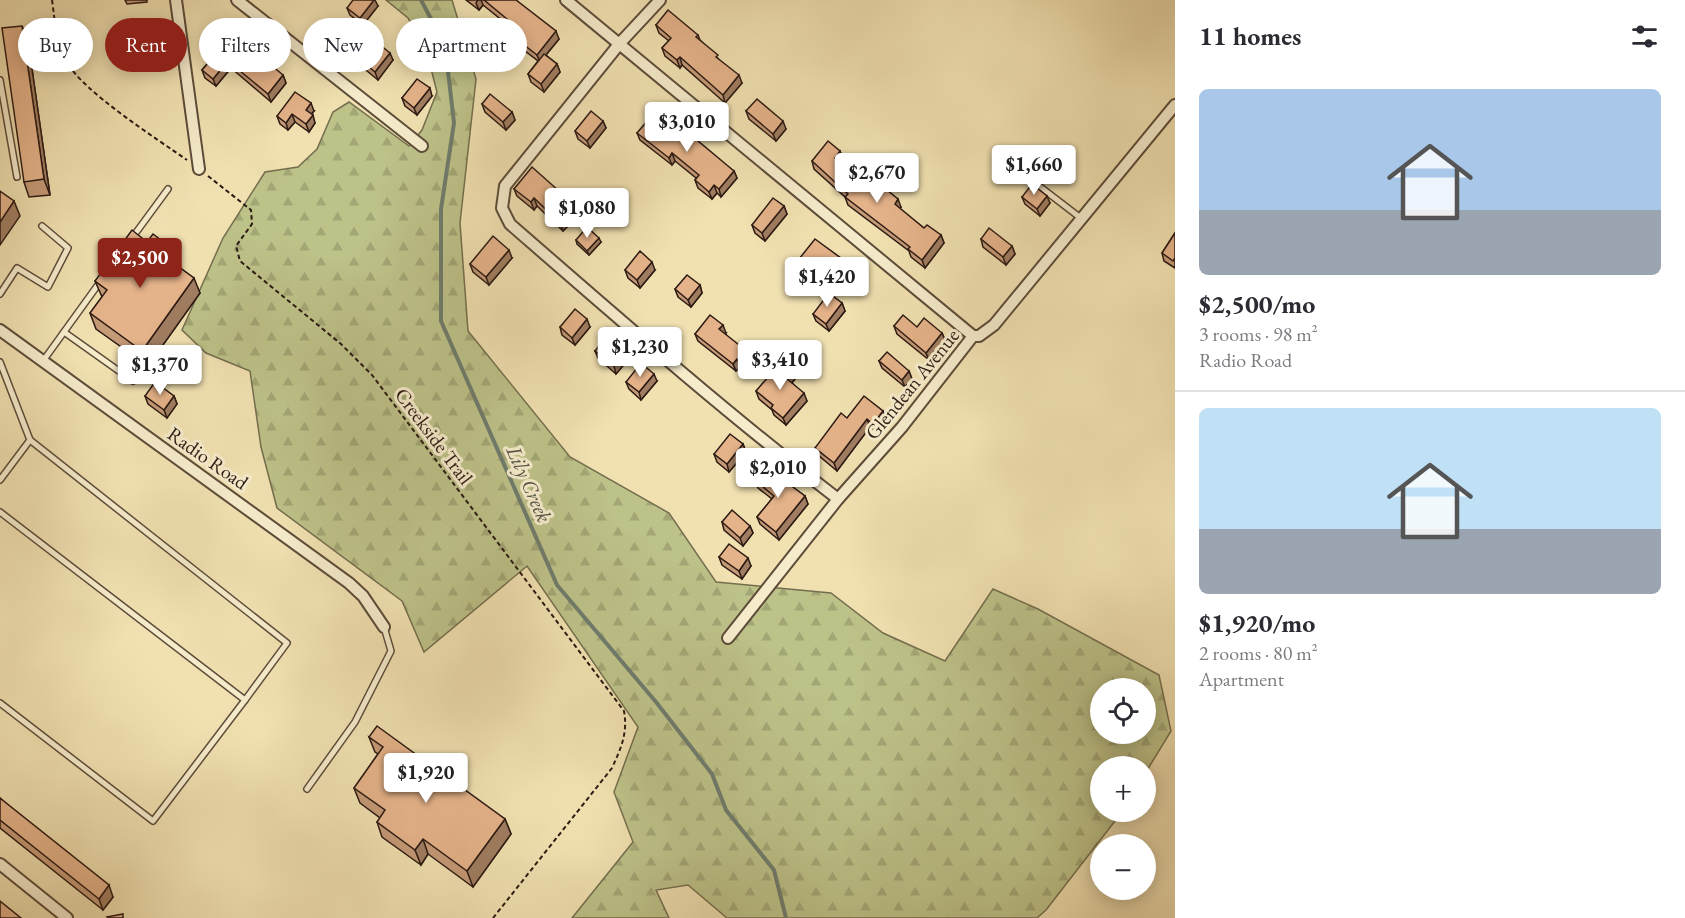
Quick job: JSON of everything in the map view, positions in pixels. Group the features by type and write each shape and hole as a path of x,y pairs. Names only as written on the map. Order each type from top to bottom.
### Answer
{"street":[{"path":"176,0 199,169"},
{"path":"237,0 422,146"},
{"path":"566,0 973,336"},
{"path":"660,0 620,43 505,186 502,208 510,224 619,319 712,399 838,499"},
{"name":"Glendean Avenue","path":"728,638 838,499 902,427 973,336 980,336 994,325 1175,105"},
{"name":"Radio Road","path":"0,330 349,583 363,596 384,627"},
{"path":"0,864 67,918"}],"lane":[{"path":"0,80 17,177"},
{"path":"1039,186 1082,219"},
{"path":"127,246 168,189"},
{"path":"0,294 17,268 48,287 68,248 42,226"},
{"path":"43,361 106,275"},
{"path":"64,332 133,381"},
{"path":"0,362 30,440 287,643 153,821 0,703"},
{"path":"0,480 30,440"},
{"path":"0,512 245,699"},
{"path":"307,789 355,722 374,688 391,651 384,627"}],"path":[{"name":"Creekside Trail","path":"52,0 56,34 67,63 81,81 251,210 252,224 236,246 240,261 341,344 372,375 624,711 627,727 612,768 493,918"}],"green space":[{"path":"386,0 452,0 457,18 408,18"},
{"path":"432,72 474,72 476,79 460,223 468,331 570,457 669,513 716,582 831,593 883,633 945,661 993,589 1038,609 1159,675 1171,731 1156,756 1090,756 1090,822 1114,822 1105,834 1090,834 1090,853 1046,910 1037,918 727,918 688,885 656,890 669,918 572,918 633,842 614,792 638,727 527,566 424,652 402,601 277,508 261,447 250,371 206,353 182,330 223,238 265,172 298,167 317,149 333,112 349,102 409,146 422,130 437,92"}],"building":[{"path":"353,0 374,0 360,18 347,8"},
{"path":"484,0 516,0 556,31 537,55 527,47 527,18 506,18"},
{"path":"668,10 698,35 696,37 718,55 716,57 739,75 723,95 680,57 677,60 662,48 671,38 656,25"},
{"path":"18,26 18,72 29,72 44,179 24,182 2,28"},
{"path":"384,48 390,53 384,61"},
{"path":"544,54 557,64 541,84 528,74"},
{"path":"204,72 219,72 213,79"},
{"path":"241,72 279,72 283,75 268,94"},
{"path":"417,79 430,88 414,108 402,98"},
{"path":"295,92 311,103 306,110 313,115 306,124 292,114 286,123 277,116"},
{"path":"490,94 512,112 503,122 482,104"},
{"path":"757,99 783,121 773,134 746,111"},
{"path":"591,111 603,121 587,141 575,131"},
{"path":"654,113 689,141 692,136 734,171 719,189 714,185 709,192 695,180 699,175 672,153 669,158 637,133"},
{"path":"828,141 840,151 835,158 858,177 856,179 875,194 882,186 898,199 895,204 924,228 927,225 941,235 922,260 908,249 910,247 845,197 848,194 812,161"},
{"path":"532,167 569,200 563,206 570,213 560,223 534,198 531,202 514,189"},
{"path":"1032,184 1047,196 1037,209 1022,197"},
{"path":"0,191 14,201 0,222"},
{"path":"773,198 784,206 762,233 752,225"},
{"path":"587,227 599,238 587,251 576,240"},
{"path":"989,228 1012,246 1003,257 981,239"},
{"path":"132,230 147,242 153,234 170,247 164,256 194,278 142,351 90,313 107,290 95,281"},
{"path":"1175,233 1175,258 1173,261 1162,253"},
{"path":"493,236 509,250 486,277 470,264"},
{"path":"815,239 845,261 829,281 799,259"},
{"path":"640,251 652,262 637,280 625,270"},
{"path":"687,275 700,285 688,300 675,289"},
{"path":"829,293 842,303 826,324 813,314"},
{"path":"575,309 587,319 572,338 560,327"},
{"path":"710,315 723,325 719,329 753,356 745,365 737,359 733,364 695,334"},
{"path":"903,315 917,327 924,318 942,333 926,353 894,326"},
{"path":"605,338 624,353 614,366 595,351"},
{"path":"887,352 909,371 902,380 879,361"},
{"path":"781,362 792,371 786,378 804,393 783,418 771,408 773,405 756,391"},
{"path":"641,363 654,374 639,392 626,382"},
{"path":"155,382 174,396 164,410 145,396"},
{"path":"864,396 883,411 873,424 867,419 834,463 815,448 841,413 847,418"},
{"path":"730,434 743,444 727,464 714,454"},
{"path":"766,467 805,496 776,532 757,517 774,496 755,480"},
{"path":"732,510 750,526 740,538 722,522"},
{"path":"729,544 748,558 739,571 719,557"},
{"path":"377,726 505,819 467,871 423,839 415,850 377,822 385,810 354,788 383,747 369,737"},
{"path":"0,798 109,885 99,899 0,820"},
{"path":"0,901 21,918 0,918"},
{"path":"123,914 123,918 107,917"}],"waterway":[{"name":"Lily Creek","path":"421,0 445,45 454,123 441,209 441,321 557,585 656,702 712,774 726,810 774,870 786,918"}]}
